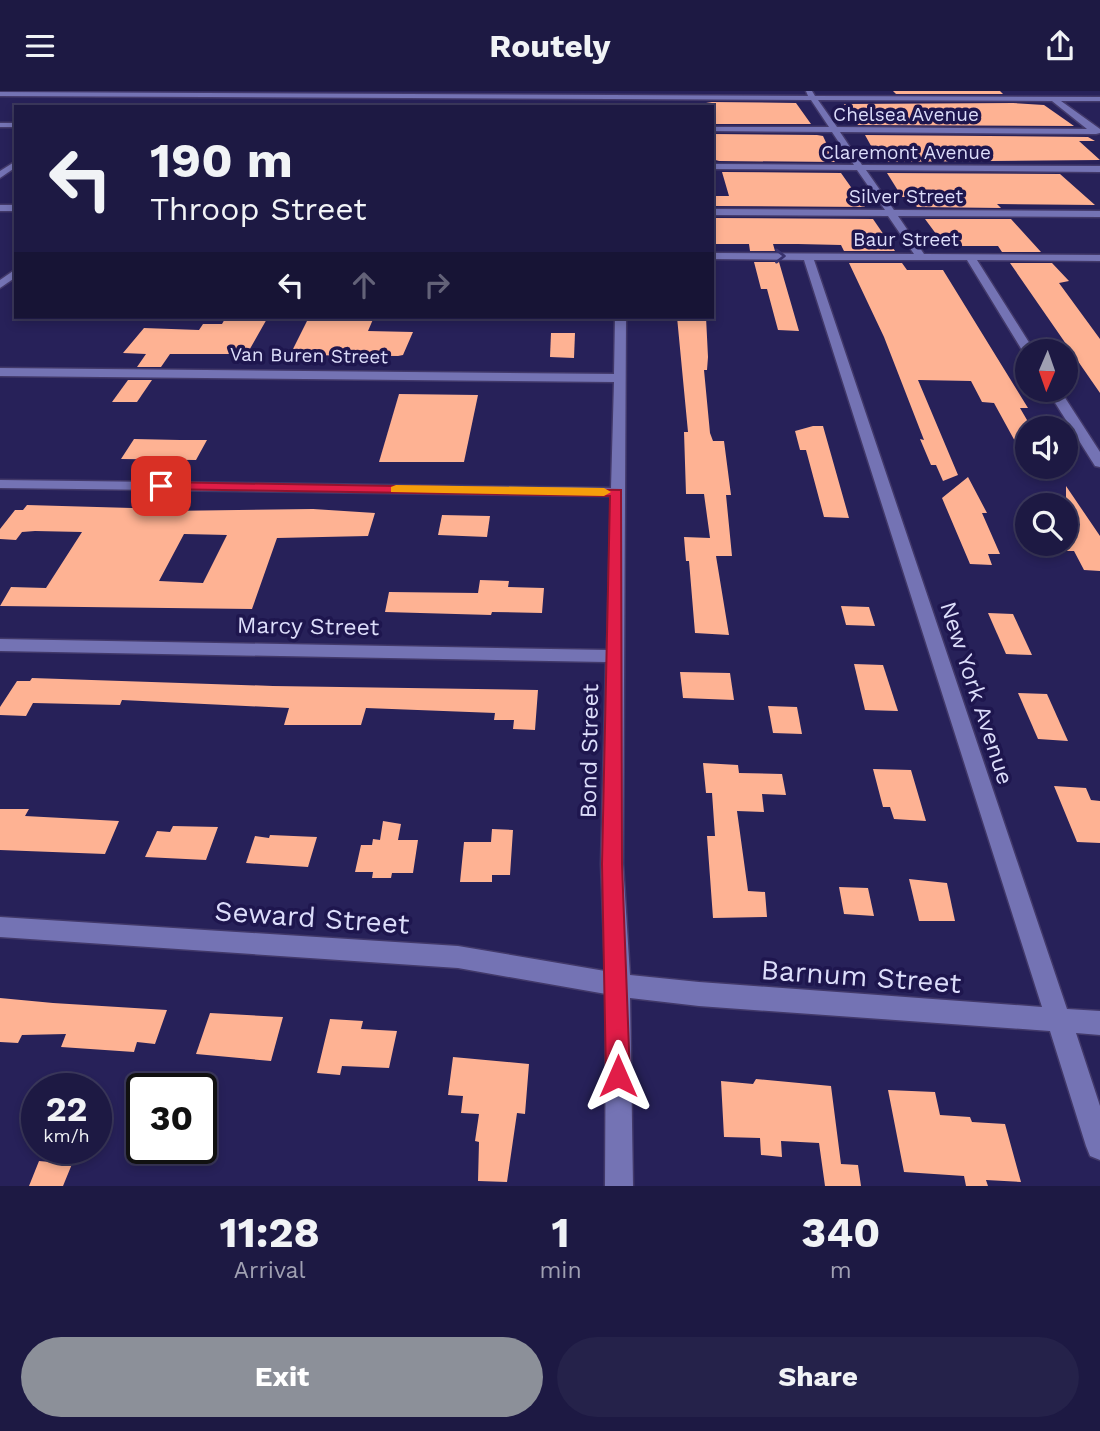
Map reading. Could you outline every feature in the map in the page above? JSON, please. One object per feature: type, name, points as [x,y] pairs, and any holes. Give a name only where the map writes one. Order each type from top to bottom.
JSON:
[{"type":"street","points":[[1043,91],[1098,132]]},
{"type":"street","points":[[94,105],[109,93]]},
{"type":"street","points":[[0,94],[811,94],[1100,99]]},
{"type":"street","points":[[811,94],[921,257]]},
{"type":"street","name":"Chelsea Avenue","points":[[714,129],[1098,132]]},
{"type":"street","name":"Claremont Avenue","points":[[714,166],[1100,169]]},
{"type":"street","name":"Silver Street","points":[[714,212],[1100,214]]},
{"type":"street","name":"Baur Street","points":[[714,256],[1100,258]]},
{"type":"street","name":"New York Avenue","points":[[808,256],[1100,1146]]},
{"type":"street","points":[[970,257],[1021,339]]},
{"type":"street","points":[[0,287],[14,274]]},
{"type":"street","name":"Bond Street","points":[[619,1186],[618,985],[612,864],[617,378],[621,319]]},
{"type":"street","name":"Van Buren Street","points":[[0,372],[617,378]]},
{"type":"street","points":[[1062,403],[1100,463]]},
{"type":"street","points":[[0,484],[617,492]]},
{"type":"street","name":"Marcy Street","points":[[0,646],[615,656]]},
{"type":"street","name":"Seward Street","points":[[0,927],[458,957],[618,985]]},
{"type":"street","name":"Barnum Street","points":[[618,985],[699,995],[1100,1023]]},
{"type":"building","points":[[893,91],[1000,91],[1003,94],[896,94]]},
{"type":"building","points":[[706,103],[796,103],[811,124],[714,124],[714,105]]},
{"type":"building","points":[[844,104],[1044,105],[1074,126],[858,125]]},
{"type":"building","points":[[714,134],[823,136],[835,162],[714,160]]},
{"type":"building","points":[[865,135],[1088,137],[1095,141],[1079,141],[1100,160],[880,162]]},
{"type":"building","points":[[722,172],[841,173],[865,207],[714,206],[714,196],[729,196]]},
{"type":"building","points":[[887,173],[1060,174],[1095,205],[997,204],[1001,208],[917,207],[909,197],[902,197]]},
{"type":"building","points":[[714,218],[873,219],[895,251],[844,251],[841,245],[773,244],[775,251],[750,251],[749,244],[714,244]]},
{"type":"building","points":[[925,219],[1011,219],[1041,252],[1002,252],[998,246],[945,246]]},
{"type":"building","points":[[754,262],[779,262],[799,331],[778,330],[767,289],[761,289]]},
{"type":"building","points":[[849,263],[902,263],[907,270],[943,270],[1015,387],[1015,403],[1025,403],[1028,408],[1020,408],[1025,416],[1015,416],[1015,441],[994,403],[982,402],[971,381],[918,380],[958,475],[943,481],[936,465],[931,465],[920,439],[924,440],[884,337]]},
{"type":"building","points":[[1010,263],[1052,263],[1069,281],[1059,283],[1100,339],[1100,393],[1078,361],[1078,339],[1063,339]]},
{"type":"building","points":[[225,319],[267,319],[247,354],[170,354],[161,367],[137,367],[146,354],[123,353],[144,328],[199,330],[203,324],[222,324]]},
{"type":"building","points":[[308,319],[373,319],[368,331],[413,332],[403,355],[398,356],[290,355]]},
{"type":"building","points":[[677,319],[706,319],[708,357],[707,370],[704,370],[710,433],[713,441],[724,441],[731,495],[726,495],[732,556],[716,556],[729,635],[695,633],[689,561],[686,561],[684,537],[710,538],[704,494],[686,494],[684,432],[688,432]]},
{"type":"building","points":[[551,333],[575,333],[574,358],[550,357]]},
{"type":"building","points":[[128,380],[152,380],[137,402],[112,402]]},
{"type":"building","points":[[399,394],[478,395],[464,462],[379,462]]},
{"type":"building","points":[[823,426],[849,518],[824,517],[806,450],[800,450],[795,431]]},
{"type":"building","points":[[134,439],[207,440],[196,460],[121,459]]},
{"type":"building","points":[[968,477],[987,513],[982,513],[1000,554],[988,554],[992,565],[970,564],[942,498]]},
{"type":"building","points":[[1078,504],[1100,536],[1100,571],[1084,570],[1077,556]]},
{"type":"building","points":[[27,505],[167,509],[166,511],[313,509],[375,513],[368,536],[277,538],[252,609],[0,606],[11,587],[46,588],[82,532],[22,532],[16,540],[0,539],[0,529],[15,510],[23,510]],"holes":[[[184,534],[227,535],[203,583],[159,581]]]},
{"type":"building","points":[[442,515],[490,516],[487,537],[438,535]]},
{"type":"building","points":[[480,580],[509,581],[508,587],[544,588],[542,613],[492,612],[491,615],[385,612],[389,592],[478,593]]},
{"type":"building","points":[[841,606],[869,607],[875,626],[846,625]]},
{"type":"building","points":[[988,613],[1013,614],[1032,655],[1006,654]]},
{"type":"building","points":[[854,664],[883,665],[898,711],[865,710]]},
{"type":"building","points":[[680,672],[730,673],[734,700],[683,698]]},
{"type":"building","points":[[32,678],[273,686],[538,690],[535,730],[513,729],[514,720],[494,720],[495,713],[366,708],[361,725],[284,725],[289,708],[122,700],[120,705],[33,703],[26,716],[0,715],[0,707],[17,681],[30,681]]},
{"type":"building","points":[[1018,693],[1047,694],[1068,741],[1038,739]]},
{"type":"building","points":[[768,706],[797,707],[802,734],[773,733]]},
{"type":"building","points":[[703,763],[738,765],[739,773],[782,774],[786,795],[762,794],[764,812],[737,811],[748,891],[765,892],[767,917],[713,918],[707,836],[715,836],[712,793],[706,793]]},
{"type":"building","points":[[873,769],[911,770],[926,821],[894,819],[890,807],[883,807]]},
{"type":"building","points":[[1054,786],[1086,788],[1091,800],[1100,801],[1100,843],[1077,842]]},
{"type":"building","points":[[0,809],[29,809],[25,816],[119,821],[105,854],[0,850]]},
{"type":"building","points":[[383,821],[401,824],[398,840],[418,840],[413,873],[392,873],[391,878],[372,878],[373,872],[355,872],[361,845],[372,845],[373,839],[380,840]]},
{"type":"building","points":[[173,826],[218,827],[206,860],[145,857],[157,831],[170,832]]},
{"type":"building","points":[[492,829],[513,830],[510,875],[492,875],[492,882],[460,882],[464,842],[491,842]]},
{"type":"building","points":[[270,835],[317,837],[308,867],[246,863],[255,836],[269,838]]},
{"type":"building","points":[[909,879],[947,883],[955,921],[919,921]]},
{"type":"building","points":[[839,887],[868,888],[874,916],[844,914]]},
{"type":"building","points":[[0,998],[167,1010],[155,1044],[137,1042],[134,1052],[61,1047],[66,1034],[22,1035],[18,1043],[0,1042]]},
{"type":"building","points":[[210,1013],[283,1017],[271,1061],[196,1054]]},
{"type":"building","points":[[330,1019],[363,1021],[361,1029],[397,1031],[389,1068],[342,1066],[340,1075],[317,1073]]},
{"type":"building","points":[[453,1057],[529,1064],[525,1114],[517,1113],[507,1182],[478,1181],[479,1142],[475,1141],[479,1114],[461,1113],[463,1096],[448,1095]]},
{"type":"building","points":[[756,1079],[831,1086],[841,1164],[858,1165],[861,1186],[825,1186],[819,1143],[781,1141],[782,1157],[761,1155],[760,1138],[724,1137],[721,1081],[753,1084]]},
{"type":"building","points":[[888,1090],[935,1092],[940,1115],[970,1117],[972,1122],[1005,1124],[1021,1182],[986,1180],[988,1186],[966,1186],[964,1176],[904,1172]]},
{"type":"building","points":[[38,1164],[72,1164],[63,1186],[29,1186]]},
{"type":"slow traffic","points":[[396,489],[604,492]]},
{"type":"route","points":[[161,486],[617,492],[612,864],[618,985],[618,1076]]}]
